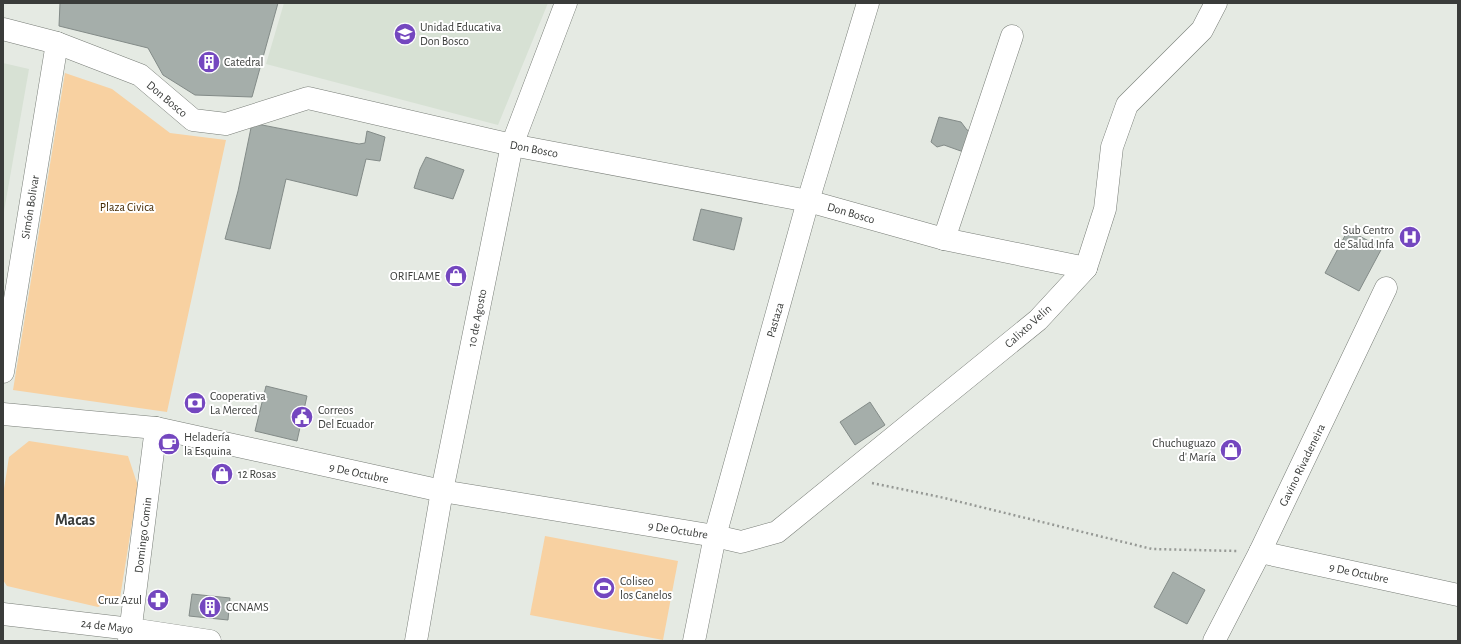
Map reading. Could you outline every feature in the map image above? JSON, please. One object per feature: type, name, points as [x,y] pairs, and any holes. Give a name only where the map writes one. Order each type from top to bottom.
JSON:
[{"type":"street","name":"10 de Agosto","points":[[416,641],[442,491],[512,145],[566,3]]},
{"type":"street","name":"Pastaza","points":[[694,641],[715,536],[808,201],[868,3]]},
{"type":"street","name":"Calixto Velin","points":[[715,536],[741,542],[777,532],[1038,320],[1086,268],[1105,209],[1112,147],[1127,105],[1202,30],[1216,3]]},
{"type":"street","name":"Don Bosco","points":[[3,29],[57,43],[140,76],[193,120],[226,124],[308,98],[512,145],[808,201],[944,239],[1086,268]]},
{"type":"street","points":[[944,239],[1012,36]]},
{"type":"street","name":"Simón Bolivar","points":[[3,372],[57,43]]},
{"type":"street","name":"Gavino Rivadeneira","points":[[1214,641],[1260,552],[1386,288]]},
{"type":"street","name":"9 De Octubre","points":[[3,414],[156,428],[442,491],[715,536]]},
{"type":"street","name":"Domingo Comin","points":[[130,635],[156,428]]},
{"type":"street","name":"9 De Octubre","points":[[1260,552],[1458,595]]},
{"type":"street","name":"24 de Mayo","points":[[3,614],[130,635],[210,641]]},
{"type":"path","points":[[844,477],[940,497],[1152,549],[1260,552]]},
{"type":"shaded area","name":"Unidad Educativa Don Bosco","points":[[284,3],[548,3],[498,125],[266,64]]},
{"type":"shaded area","points":[[3,63],[29,69],[3,217]]},
{"type":"green space","name":"Plaza Civica","points":[[65,73],[112,89],[170,133],[226,140],[167,412],[13,390]]},
{"type":"green space","points":[[29,441],[128,456],[138,486],[120,598],[98,607],[7,586],[3,580],[3,495],[9,457]]},
{"type":"green space","name":"Coliseo los Canelos","points":[[545,536],[678,561],[663,640],[530,615]]},
{"type":"building","name":"Catedral","points":[[60,3],[278,3],[252,97],[195,95],[163,75],[148,48],[59,26]]},
{"type":"building","points":[[939,117],[961,122],[967,130],[975,133],[972,155],[944,145],[937,147],[931,142]]},
{"type":"building","points":[[252,123],[359,144],[365,143],[367,131],[385,137],[380,161],[366,159],[357,196],[286,179],[270,249],[225,239],[238,191]]},
{"type":"building","points":[[426,157],[464,170],[453,199],[414,188],[420,169]]},
{"type":"building","points":[[701,209],[742,218],[734,250],[693,240]]},
{"type":"building","points":[[1348,230],[1382,248],[1359,291],[1325,273]]},
{"type":"building","points":[[266,386],[307,396],[297,441],[255,431]]},
{"type":"building","points":[[870,402],[885,425],[855,445],[840,422]]},
{"type":"building","points":[[1173,572],[1205,590],[1187,624],[1154,607]]},
{"type":"building","name":"CCNAMS","points":[[192,594],[230,598],[228,620],[189,616]]},
{"type":"place","name":"Unidad Educativa Don Bosco","points":[[405,34]]},
{"type":"place","name":"Catedral","points":[[209,62]]},
{"type":"place","name":"Sub Centro de Salud Infa","points":[[1410,237]]},
{"type":"place","name":"ORIFLAME","points":[[456,276]]},
{"type":"place","name":"Cooperativa La Merced","points":[[195,403]]},
{"type":"place","name":"Correos Del Ecuador","points":[[302,417]]},
{"type":"place","name":"Heladería la Esquina","points":[[169,444]]},
{"type":"place","name":"Chuchuguazo d' María","points":[[1231,450]]},
{"type":"place","name":"12 Rosas","points":[[222,474]]},
{"type":"place","name":"Coliseo los Canelos","points":[[604,588]]},
{"type":"place","name":"Cruz Azul","points":[[158,600]]},
{"type":"place","name":"CCNAMS","points":[[210,607]]},
{"type":"district","name":"Macas","points":[[75,520]]}]
